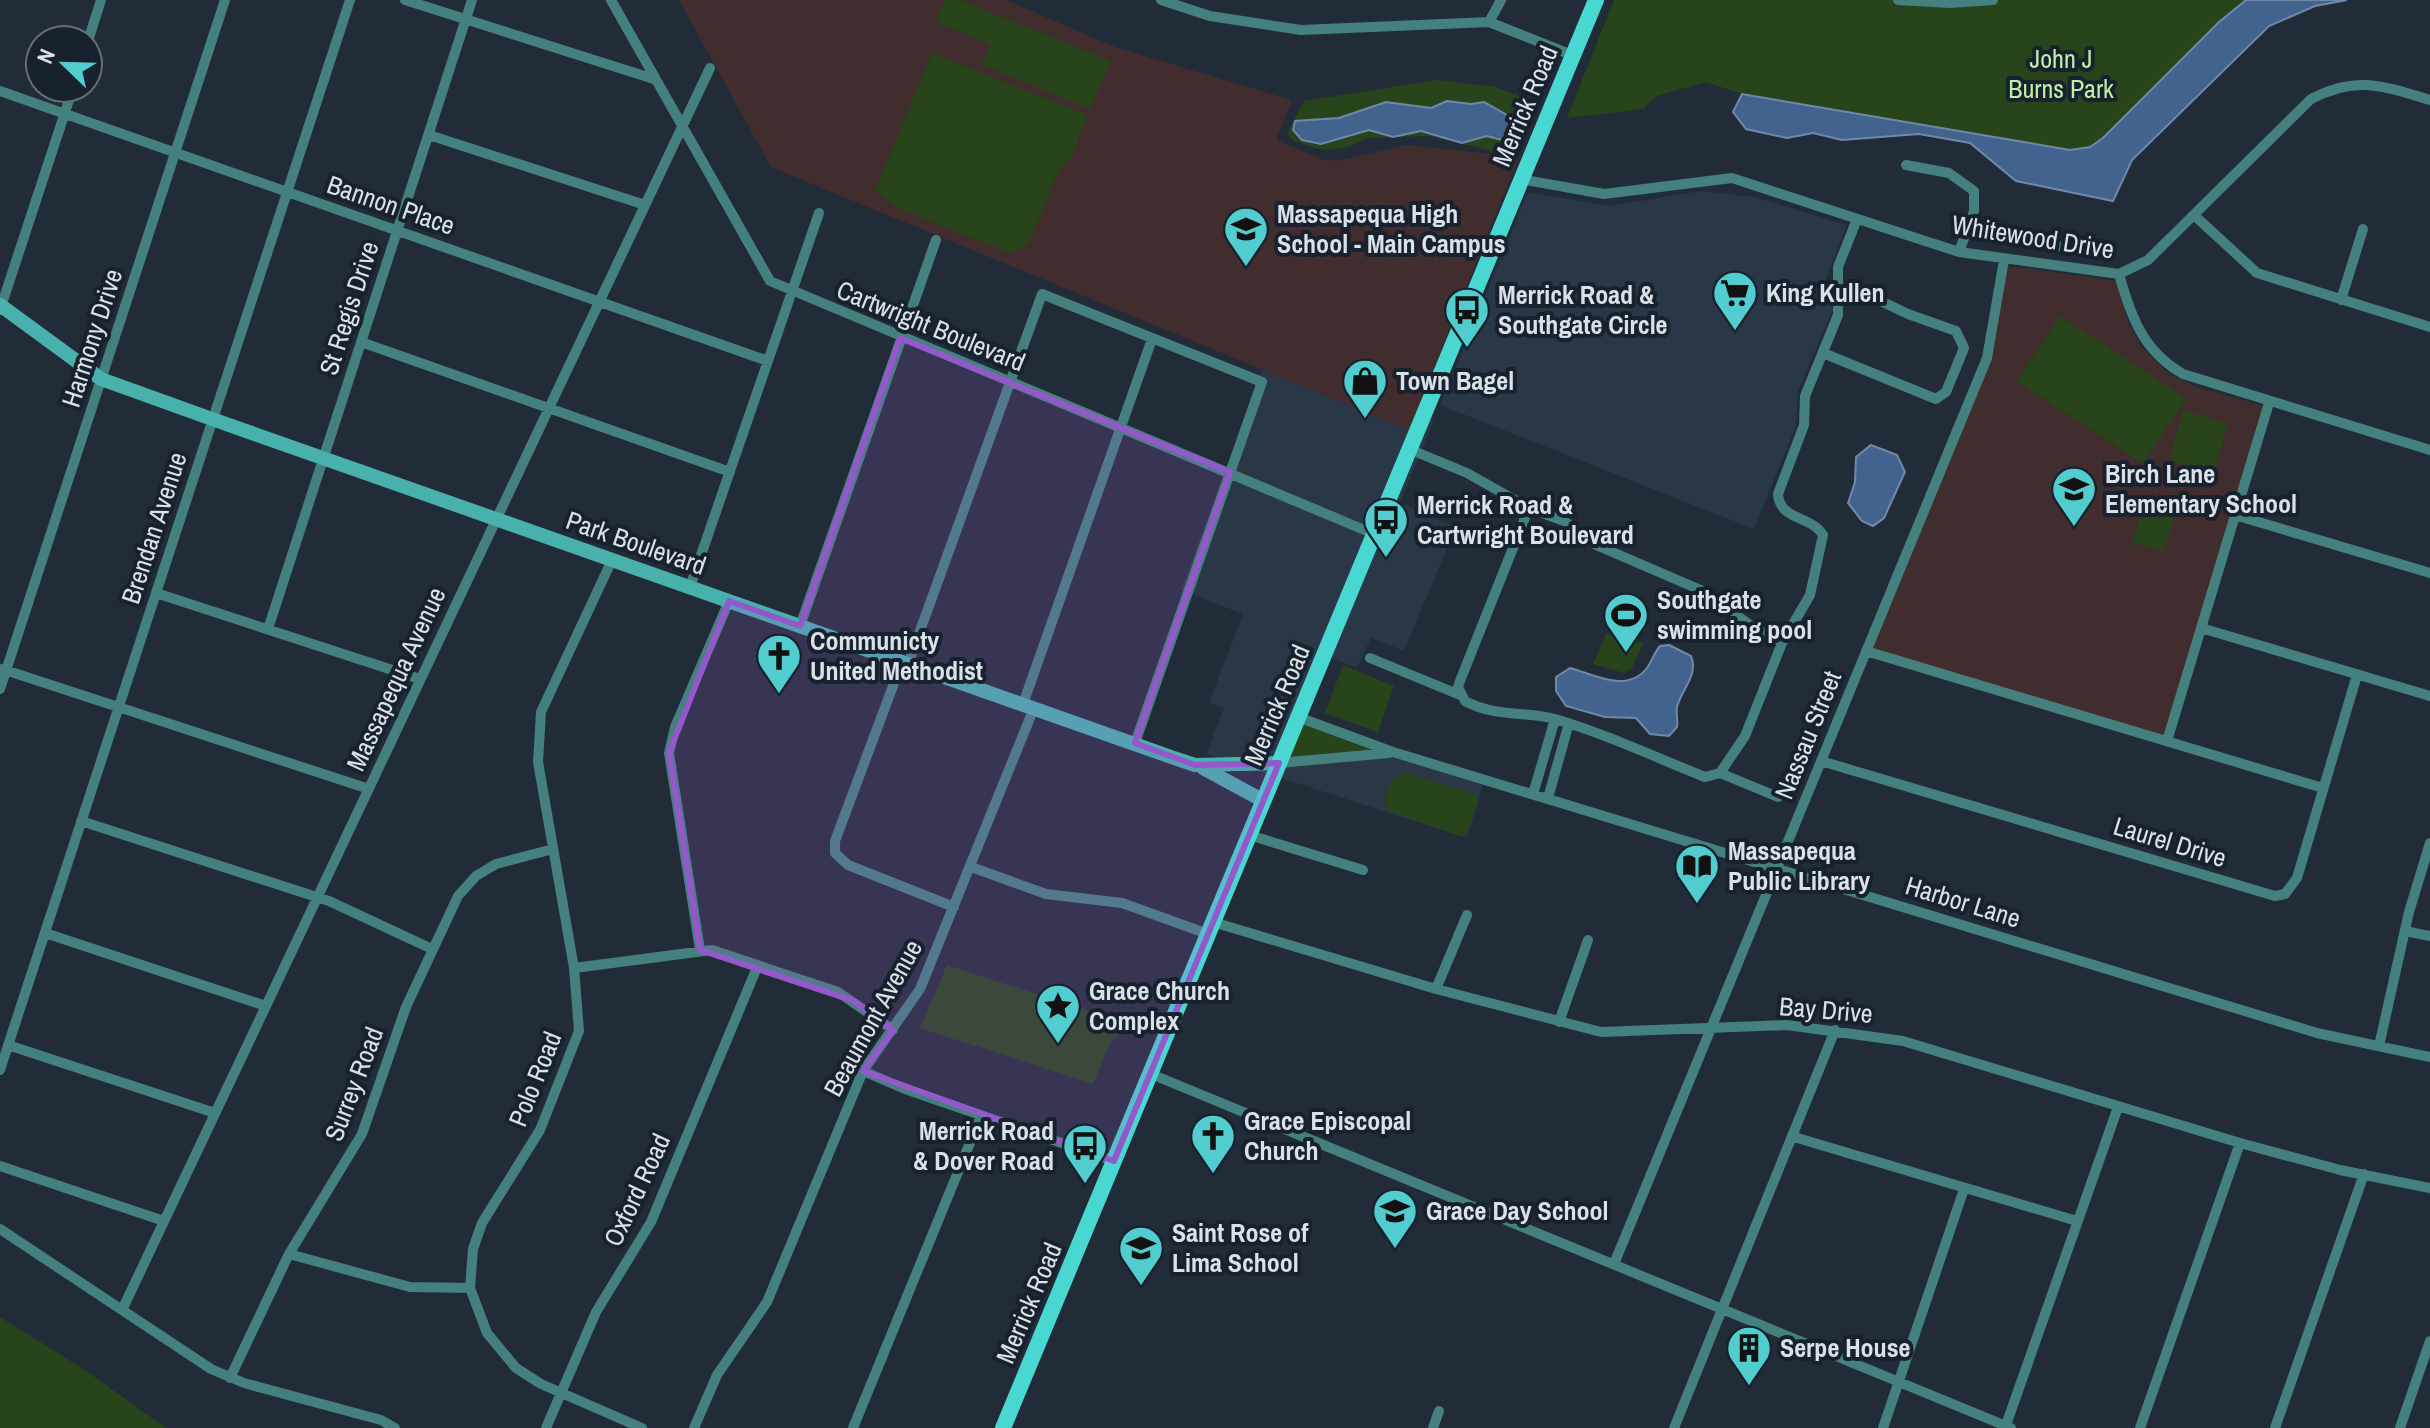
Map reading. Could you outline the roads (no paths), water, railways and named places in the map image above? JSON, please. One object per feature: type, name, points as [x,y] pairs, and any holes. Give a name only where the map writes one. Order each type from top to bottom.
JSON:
[{"type":"main road","name":"Merrick Road","points":[[1003,1428],[1596,0]]},
{"type":"main road","name":"Park Boulevard","points":[[0,307],[101,379],[212,419],[1195,765],[1279,763]]},
{"type":"main road","points":[[1195,765],[1264,801]]},
{"type":"street","points":[[93,24],[101,0]]},
{"type":"street","name":"Harmony Drive","points":[[0,689],[3,670],[225,0]]},
{"type":"street","name":"Brendan Avenue","points":[[0,1070],[350,0]]},
{"type":"street","points":[[405,0],[654,79]]},
{"type":"street","name":"St Regis Drive","points":[[268,629],[472,0]]},
{"type":"street","name":"Cartwright Boulevard","points":[[611,0],[681,129],[770,281],[792,293],[1374,534]]},
{"type":"street","points":[[1161,0],[1210,16],[1301,30],[1489,22],[1572,55]]},
{"type":"street","points":[[1489,22],[1501,0]]},
{"type":"street","points":[[1898,0],[1950,3],[1993,0]]},
{"type":"street","name":"Massapequa Avenue","points":[[123,1308],[710,68]]},
{"type":"street","name":"Whitewood Drive","points":[[1520,179],[1604,194],[1732,178],[1959,252],[2119,274],[2148,260],[2298,111],[2334,87],[2356,83],[2380,85],[2430,100]]},
{"type":"street","name":"Bannon Place","points":[[0,91],[768,361]]},
{"type":"street","points":[[0,307],[67,104]]},
{"type":"street","points":[[429,135],[645,205]]},
{"type":"street","points":[[1906,165],[1949,173],[1966,182],[1977,199],[1959,252]]},
{"type":"street","points":[[690,587],[819,213]]},
{"type":"street","points":[[2195,216],[2257,273],[2430,327]]},
{"type":"street","points":[[1720,773],[1750,727],[1782,643],[1810,595],[1823,542],[1815,526],[1781,508],[1778,494],[1801,435],[1805,396],[1838,315],[1841,292],[1838,267],[1857,219]]},
{"type":"street","points":[[2341,300],[2363,229]]},
{"type":"street","points":[[1968,230],[2090,252]]},
{"type":"street","points":[[800,626],[936,240]]},
{"type":"street","name":"Nassau Street","points":[[1614,1264],[1987,358],[2004,260]]},
{"type":"street","points":[[2119,274],[2140,335],[2167,365],[2202,383],[2430,450]]},
{"type":"street","points":[[1823,353],[1936,399],[1946,392],[1964,348],[1956,331],[1864,293],[1841,292]]},
{"type":"street","points":[[954,907],[848,865],[835,853],[835,841],[905,663],[1042,294],[1262,382],[1135,743]]},
{"type":"street","name":"Beaumont Avenue","points":[[694,1428],[717,1375],[767,1302],[863,1071],[920,989],[971,867],[1152,339]]},
{"type":"street","points":[[361,342],[730,472]]},
{"type":"street","points":[[2167,741],[2269,403]]},
{"type":"street","points":[[1409,449],[1467,473],[1529,508],[1564,521],[1596,545],[1703,591],[1750,625],[1782,643]]},
{"type":"street","points":[[1460,695],[1460,681],[1529,508]]},
{"type":"street","points":[[2235,515],[2430,573]]},
{"type":"street","name":"Polo Road","points":[[612,560],[539,720],[538,762],[580,1016],[576,1043],[540,1130],[482,1223],[473,1249],[470,1288],[481,1323],[504,1357],[530,1377],[642,1428]]},
{"type":"street","points":[[156,593],[420,679]]},
{"type":"street","points":[[700,950],[669,753],[675,727],[729,601]]},
{"type":"street","points":[[2201,628],[2430,696]]},
{"type":"street","points":[[1866,651],[2323,788]]},
{"type":"street","points":[[1370,658],[1460,695],[1465,701],[1489,711],[1534,714],[1569,723],[1705,777],[1720,773],[1778,797]]},
{"type":"street","points":[[3,670],[369,789]]},
{"type":"street","name":"Laurel Drive","points":[[1821,761],[2275,896],[2285,894],[2293,886],[2357,675]]},
{"type":"street","name":"Harbor Lane","points":[[1298,717],[1393,752],[2317,1033],[2430,1057]]},
{"type":"street","points":[[1533,794],[1555,719]]},
{"type":"street","points":[[1548,798],[1569,723]]},
{"type":"street","name":"Harbor Lane","points":[[1279,763],[1393,752]]},
{"type":"street","points":[[81,821],[317,898],[432,949]]},
{"type":"street","points":[[1249,835],[1363,870]]},
{"type":"street","points":[[2379,1046],[2405,931],[2430,843]]},
{"type":"street","name":"Surrey Road","points":[[230,1378],[289,1254],[362,1134],[406,1007],[458,896],[476,876],[507,859],[553,849]]},
{"type":"street","name":"Bay Drive","points":[[971,867],[1046,894],[1122,903],[1601,1032],[1787,1025],[1903,1041],[2240,1143],[2430,1188]]},
{"type":"street","points":[[1436,989],[1467,915]]},
{"type":"street","points":[[2405,931],[2430,936]]},
{"type":"street","points":[[45,933],[266,1006]]},
{"type":"street","points":[[1559,1022],[1588,940]]},
{"type":"street","points":[[574,968],[700,950],[723,953],[838,992],[893,1030]]},
{"type":"street","name":"Oxford Road","points":[[546,1428],[596,1312],[651,1222],[758,965]]},
{"type":"street","points":[[1674,1428],[1835,1030]]},
{"type":"street","points":[[8,1045],[215,1113]]},
{"type":"street","points":[[863,1071],[981,1116],[1114,1161]]},
{"type":"street","points":[[1151,1074],[2007,1427],[2118,1107]]},
{"type":"street","points":[[853,1428],[981,1116]]},
{"type":"street","points":[[1794,1137],[2077,1221]]},
{"type":"street","points":[[2140,1428],[2240,1143]]},
{"type":"street","points":[[0,1166],[164,1221]]},
{"type":"street","points":[[2275,1428],[2364,1174]]},
{"type":"street","points":[[1883,1428],[1964,1189]]},
{"type":"street","points":[[0,1229],[123,1308],[193,1359],[230,1378],[381,1420],[395,1428]]},
{"type":"street","points":[[289,1254],[410,1287],[470,1288]]},
{"type":"street","points":[[2400,1428],[2430,1341]]},
{"type":"street","points":[[1433,1428],[1439,1411]]},
{"type":"water","points":[[2246,0],[2347,0],[2315,6],[2269,26],[2132,160],[2113,201],[2016,181],[1970,143],[1919,134],[1842,140],[1813,133],[1787,138],[1746,129],[1733,112],[1742,94],[2070,150],[2090,147],[2103,138],[2218,23]]},
{"type":"water","points":[[1447,101],[1484,102],[1514,119],[1506,141],[1487,136],[1462,143],[1421,131],[1393,137],[1369,130],[1321,144],[1302,140],[1293,130],[1295,121],[1339,118],[1386,102],[1431,108]]},
{"type":"water","points":[[1871,445],[1897,455],[1905,472],[1884,518],[1873,526],[1862,521],[1848,503],[1855,482],[1856,457]]},
{"type":"water","points":[[1669,645],[1691,656],[1693,670],[1677,707],[1677,727],[1669,736],[1650,734],[1636,718],[1605,717],[1566,706],[1556,691],[1556,677],[1570,668],[1610,680],[1630,680],[1647,668],[1660,646]]},
{"type":"waterway","points":[[1508,129],[1516,131]]},
{"type":"place","name":"Massapequa High School - Main Campus","points":[[1246,268]]},
{"type":"place","name":"King Kullen","points":[[1735,332]]},
{"type":"place","name":"Merrick Road & Southgate Circle","points":[[1467,349]]},
{"type":"place","name":"Town Bagel","points":[[1365,420]]},
{"type":"place","name":"Birch Lane Elementary School","points":[[2074,528]]},
{"type":"place","name":"Merrick Road & Cartwright Boulevard","points":[[1386,559]]},
{"type":"place","name":"Southgate swimming pool","points":[[1626,654]]},
{"type":"place","name":"Communicty United Methodist","points":[[779,695]]},
{"type":"place","name":"Massapequa Public Library","points":[[1697,905]]},
{"type":"place","name":"Grace Church Complex","points":[[1058,1045]]},
{"type":"place","name":"Grace Episcopal Church","points":[[1213,1175]]},
{"type":"place","name":"Merrick Road & Dover Road","points":[[1085,1185]]},
{"type":"place","name":"Grace Day School","points":[[1395,1250]]},
{"type":"place","name":"Saint Rose of Lima School","points":[[1141,1287]]},
{"type":"place","name":"Serpe House","points":[[1749,1387]]},
{"type":"park label","name":"John J Burns Park","points":[[2061,74]]}]
